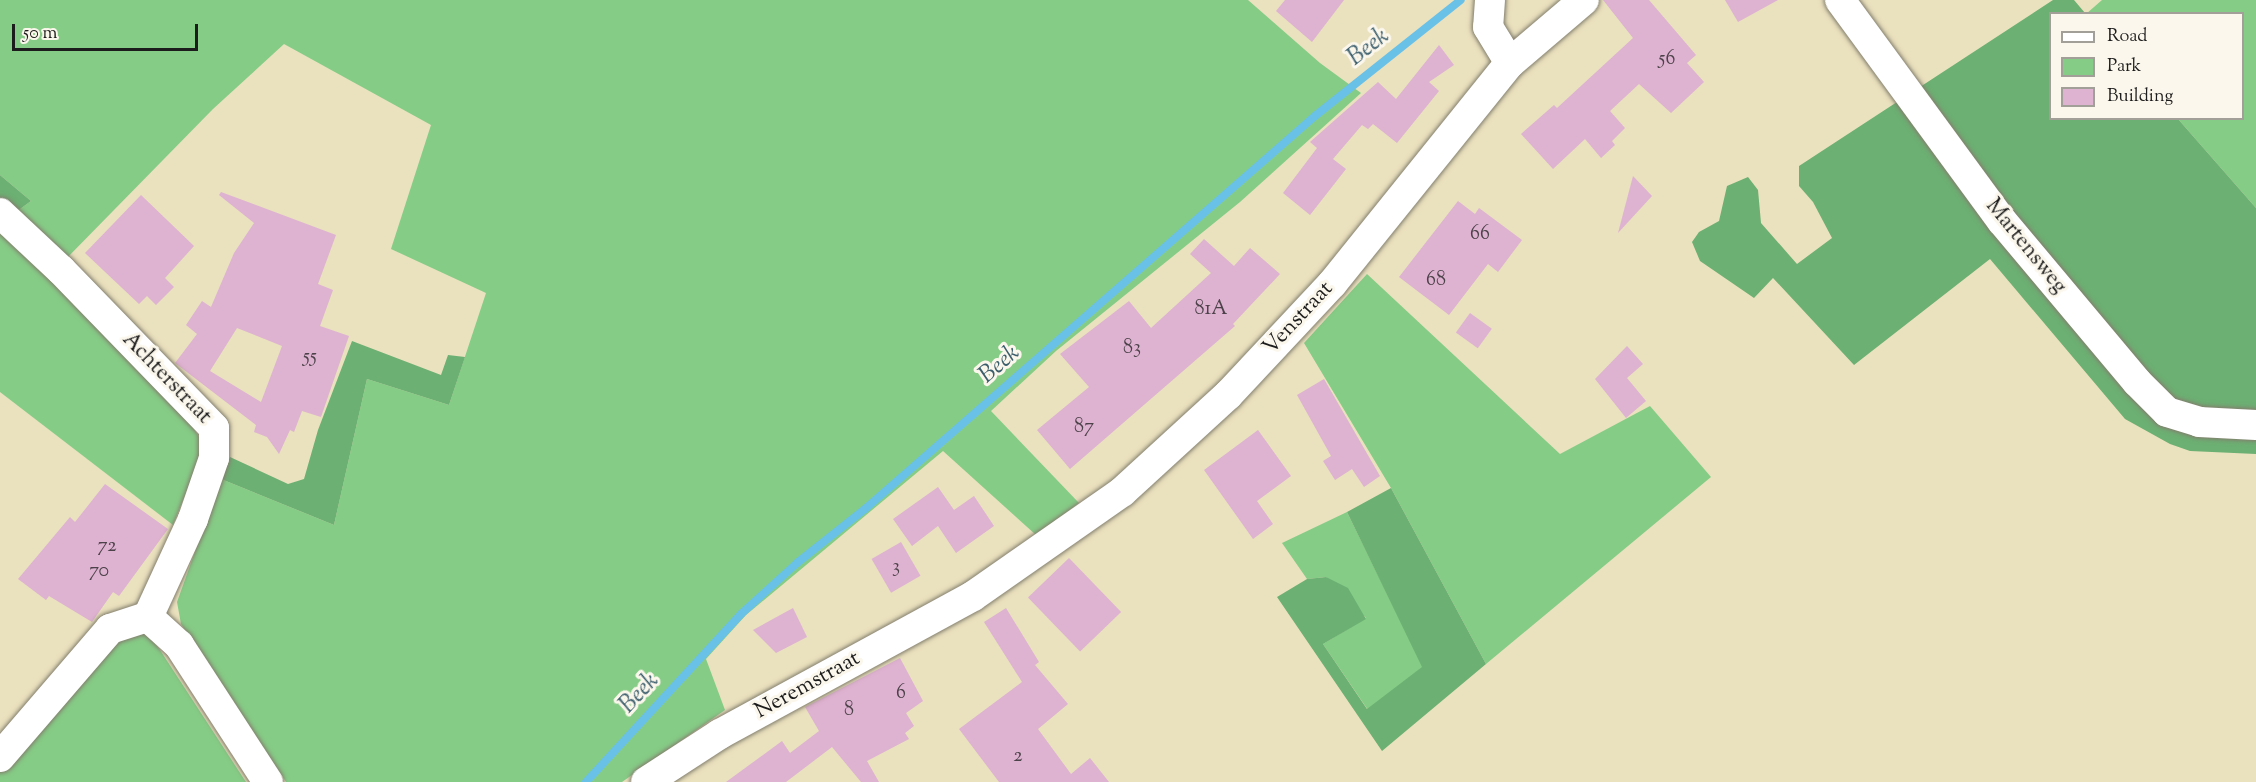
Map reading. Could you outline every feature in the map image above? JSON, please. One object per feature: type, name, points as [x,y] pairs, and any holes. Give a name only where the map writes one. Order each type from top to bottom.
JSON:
[{"type":"street","points":[[1490,0],[1488,27],[1510,63]]},
{"type":"street","name":"Venstraat","points":[[973,596],[1122,492],[1228,395],[1332,284],[1510,63],[1584,0]]},
{"type":"street","name":"Martensweg","points":[[1840,0],[2002,221],[2138,382],[2167,412],[2199,422],[2256,425]]},
{"type":"street","name":"Achterstraat","points":[[0,213],[61,270],[214,428],[214,458],[193,519],[148,617]]},
{"type":"street","name":"Neremstraat","points":[[646,782],[720,734],[973,596]]},
{"type":"street","points":[[0,757],[110,629],[148,617],[179,645],[268,782]]},
{"type":"green space","points":[[0,0],[1248,0],[1320,63],[1361,93],[1240,202],[1056,351],[991,411],[1079,503],[1036,535],[943,451],[746,615],[706,659],[725,710],[622,782],[286,782],[181,624],[177,602],[221,479],[334,525],[367,379],[449,405],[486,293],[391,249],[431,125],[284,44],[213,109],[63,262],[12,215],[31,201],[0,175]]},
{"type":"green space","points":[[2053,0],[2074,0],[2084,12],[2049,12],[2049,120],[2179,120],[2256,208],[2256,454],[2190,451],[2170,444],[2125,419],[1990,259],[1854,365],[1773,278],[1754,298],[1700,261],[1692,242],[1699,232],[1719,221],[1727,186],[1748,177],[1758,190],[1761,223],[1797,264],[1832,238],[1813,202],[1799,186],[1799,166]]},
{"type":"green space","points":[[2102,0],[2256,0],[2256,208],[2179,120],[2244,120],[2244,12],[2088,12]]},
{"type":"green space","points":[[0,175],[31,201],[12,215],[0,204]]},
{"type":"green space","points":[[0,228],[186,415],[200,439],[201,456],[173,525],[0,392]]},
{"type":"green space","points":[[1367,274],[1560,454],[1650,406],[1711,477],[1486,664],[1391,488],[1304,343]]},
{"type":"green space","points":[[352,341],[441,375],[448,355],[465,357],[449,405],[367,379],[334,525],[221,479],[230,457],[288,484],[304,479],[318,430]]},
{"type":"green space","points":[[1391,488],[1486,664],[1382,751],[1277,597],[1307,579],[1326,577],[1348,588],[1366,619],[1323,644],[1367,709],[1422,667],[1347,512]]},
{"type":"green space","points":[[1347,512],[1423,667],[1368,710],[1323,644],[1366,618],[1326,577],[1307,579],[1282,543]]},
{"type":"green space","points":[[140,633],[148,635],[160,650],[246,782],[0,782],[0,771],[118,640]]},
{"type":"building","points":[[1285,0],[1344,0],[1312,42],[1276,11]]},
{"type":"building","points":[[1603,0],[1649,0],[1696,55],[1687,63],[1704,82],[1671,113],[1639,84],[1610,111],[1625,128],[1612,141],[1615,145],[1601,158],[1585,139],[1553,169],[1521,134],[1554,105],[1557,108],[1633,38]]},
{"type":"building","points":[[1725,0],[1778,0],[1738,22]]},
{"type":"building","points":[[1439,45],[1454,65],[1429,82],[1439,91],[1397,143],[1373,124],[1368,129],[1362,125],[1333,159],[1346,169],[1310,215],[1283,193],[1317,148],[1310,142],[1378,82],[1396,99]]},
{"type":"building","points":[[1633,176],[1652,196],[1618,233]]},
{"type":"building","points":[[221,192],[336,235],[318,284],[333,290],[320,326],[349,336],[321,417],[302,411],[294,432],[290,430],[279,454],[267,437],[254,432],[256,425],[175,363],[197,334],[186,325],[202,301],[211,307],[234,253],[254,223],[219,195]],"holes":[[[237,328],[282,346],[261,402],[210,371]]]},
{"type":"building","points":[[141,195],[194,246],[165,278],[174,287],[156,305],[147,296],[139,304],[85,253]]},
{"type":"building","points":[[1458,201],[1475,214],[1479,208],[1522,240],[1498,272],[1488,264],[1449,315],[1399,277]]},
{"type":"building","points":[[1204,239],[1234,266],[1250,248],[1280,274],[1233,324],[1235,326],[1070,469],[1037,430],[1089,387],[1060,354],[1129,301],[1151,328],[1211,273],[1190,254]]},
{"type":"building","points":[[1470,313],[1492,329],[1478,348],[1456,332]]},
{"type":"building","points":[[1627,346],[1643,364],[1627,378],[1646,401],[1626,418],[1595,379]]},
{"type":"building","points":[[1324,379],[1380,476],[1364,487],[1352,469],[1335,480],[1323,461],[1331,456],[1297,395]]},
{"type":"building","points":[[1258,430],[1291,476],[1257,501],[1273,524],[1253,539],[1204,470]]},
{"type":"building","points":[[105,484],[168,529],[119,596],[113,592],[92,622],[49,596],[46,600],[18,579],[70,517],[75,522]]},
{"type":"building","points":[[938,487],[954,510],[974,496],[994,526],[956,553],[938,526],[912,546],[893,519]]},
{"type":"building","points":[[901,542],[920,576],[891,593],[872,559]]},
{"type":"building","points":[[1069,558],[1121,612],[1080,652],[1028,598]]},
{"type":"building","points":[[793,608],[807,637],[776,653],[753,630]]},
{"type":"building","points":[[1006,608],[1039,662],[1035,665],[1068,704],[1038,729],[1071,774],[1090,758],[1109,782],[999,782],[959,729],[1022,682],[984,622]]},
{"type":"building","points":[[900,658],[923,701],[906,713],[914,726],[905,733],[909,739],[867,761],[879,782],[861,782],[832,747],[786,782],[726,782],[782,741],[790,753],[819,731],[805,707]]},
{"type":"waterway","name":"Beek","points":[[586,782],[741,614],[797,563],[865,509],[1315,116],[1461,0]]}]
